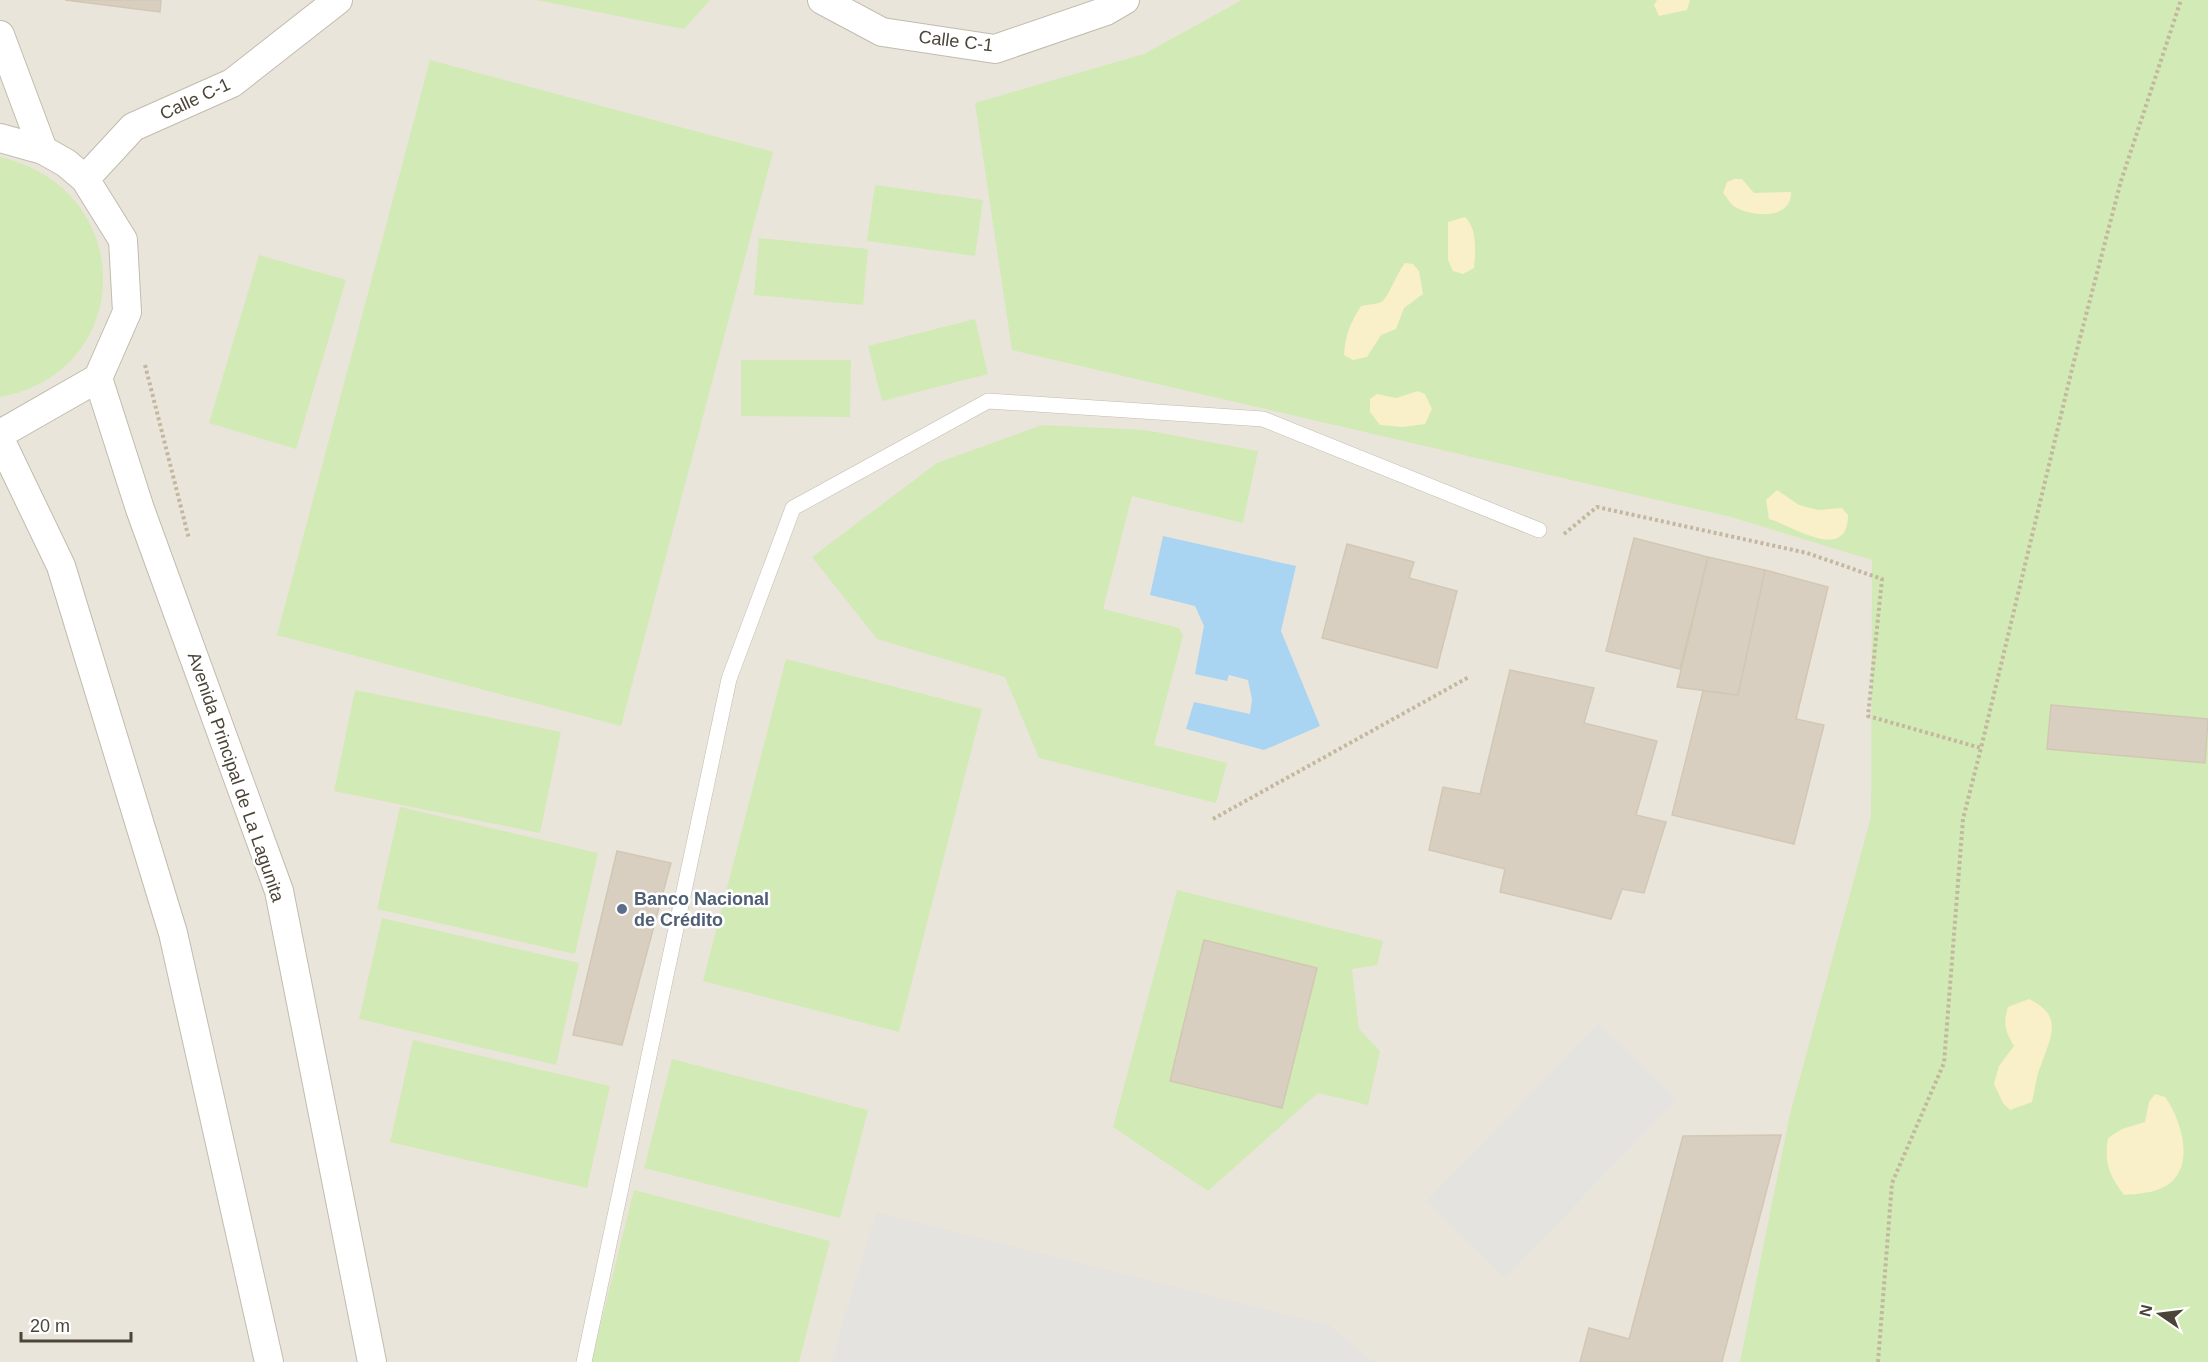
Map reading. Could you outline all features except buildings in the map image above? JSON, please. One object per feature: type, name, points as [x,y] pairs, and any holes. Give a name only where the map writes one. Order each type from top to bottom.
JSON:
[{"type":"street","name":"Calle C-1","points":[[86,179],[133,128],[232,83],[338,0]]},
{"type":"street","name":"Calle C-1","points":[[822,0],[882,32],[995,49],[1106,11],[1125,0]]},
{"type":"street","points":[[0,35],[44,150]]},
{"type":"street","points":[[0,138],[44,150],[66,163],[86,179],[123,240],[127,312],[98,378],[0,434]]},
{"type":"street","name":"Avenida Principal de La Lagunita","points":[[98,378],[140,509],[279,891],[372,1362]]},
{"type":"street","points":[[0,439],[61,566],[173,933],[269,1362]]},
{"type":"lane","points":[[584,1362],[729,679],[793,508],[988,400],[1263,419],[1539,530]]},
{"type":"path","points":[[1878,1362],[1892,1183],[1944,1063],[1963,819],[2073,365],[2121,181],[2181,0]]},
{"type":"path","points":[[1539,530],[1562,537],[1597,507],[1807,554],[1882,579],[1868,716],[1982,748]]},
{"type":"path","points":[[1213,819],[1469,677]]},
{"type":"shaded area","points":[[0,0],[2208,0],[2208,1362],[0,1362]]},
{"type":"shaded area","points":[[1598,1023],[1677,1099],[1505,1278],[1426,1202]]},
{"type":"shaded area","points":[[876,1212],[1329,1325],[1374,1362],[831,1362]]},
{"type":"green space","points":[[536,0],[710,0],[684,29]]},
{"type":"green space","points":[[1242,0],[2208,0],[2208,1362],[1740,1362],[1790,1114],[1871,817],[1872,560],[1731,517],[1012,350],[975,103],[1144,54]]},
{"type":"green space","points":[[430,60],[773,152],[621,726],[277,635]]},
{"type":"green space","points":[[0,157],[45,175],[77,204],[97,240],[103,279],[97,318],[77,353],[45,381],[0,397]]},
{"type":"green space","points":[[875,185],[983,200],[975,256],[867,241]]},
{"type":"green space","points":[[759,238],[868,249],[863,305],[754,295]]},
{"type":"green space","points":[[259,255],[346,280],[296,449],[209,423]]},
{"type":"green space","points":[[975,319],[988,374],[882,401],[868,346]]},
{"type":"green space","points":[[741,360],[851,360],[850,417],[741,416]]},
{"type":"green space","points":[[1042,425],[1145,430],[1258,451],[1243,523],[1132,496],[1103,609],[1179,628],[1183,636],[1154,745],[1227,763],[1216,803],[1039,758],[1005,677],[877,639],[812,557],[937,463]]},
{"type":"green space","points":[[786,659],[982,709],[899,1032],[703,981]]},
{"type":"green space","points":[[355,690],[561,732],[540,833],[334,791]]},
{"type":"green space","points":[[400,807],[598,853],[575,954],[377,909]]},
{"type":"green space","points":[[1177,890],[1383,941],[1377,965],[1352,969],[1359,1029],[1380,1051],[1368,1105],[1318,1093],[1208,1191],[1113,1127]]},
{"type":"green space","points":[[382,918],[579,963],[556,1065],[359,1019]]},
{"type":"green space","points":[[413,1040],[610,1086],[587,1188],[390,1142]]},
{"type":"green space","points":[[672,1059],[868,1110],[840,1218],[644,1168]]},
{"type":"green space","points":[[634,1190],[830,1241],[799,1362],[591,1362]]},
{"type":"sand","points":[[1657,0],[1690,0],[1687,10],[1659,16],[1654,5]]},
{"type":"sand","points":[[1742,179],[1754,193],[1791,192],[1790,201],[1779,212],[1770,214],[1743,211],[1733,206],[1723,193],[1727,182]]},
{"type":"sand","points":[[1465,217],[1474,234],[1475,255],[1474,268],[1463,274],[1453,271],[1448,260],[1448,222]]},
{"type":"sand","points":[[1405,263],[1413,264],[1419,271],[1423,294],[1404,308],[1396,329],[1381,335],[1367,357],[1353,360],[1344,355],[1349,330],[1361,306],[1384,300]]},
{"type":"sand","points":[[1418,391],[1425,394],[1432,409],[1425,424],[1403,427],[1380,425],[1370,412],[1370,399],[1377,394],[1396,398]]},
{"type":"sand","points":[[1777,490],[1799,505],[1818,510],[1842,508],[1848,515],[1845,530],[1839,537],[1829,540],[1816,538],[1769,519],[1766,500]]},
{"type":"sand","points":[[2029,999],[2047,1012],[2051,1020],[2051,1036],[2038,1074],[2032,1102],[2010,1110],[2003,1103],[1994,1084],[1999,1066],[2014,1046],[2006,1027],[2008,1007]]},
{"type":"sand","points":[[2155,1094],[2165,1097],[2177,1118],[2183,1143],[2181,1168],[2166,1186],[2145,1193],[2124,1195],[2107,1162],[2108,1138],[2122,1129],[2145,1122],[2149,1102]]},
{"type":"water","points":[[1163,536],[1296,566],[1281,631],[1320,726],[1264,750],[1186,729],[1194,702],[1250,714],[1252,699],[1248,680],[1229,675],[1227,681],[1195,674],[1204,626],[1195,606],[1150,595]]},
{"type":"place","name":"Banco Nacional de Crédito","points":[[622,909]]}]
